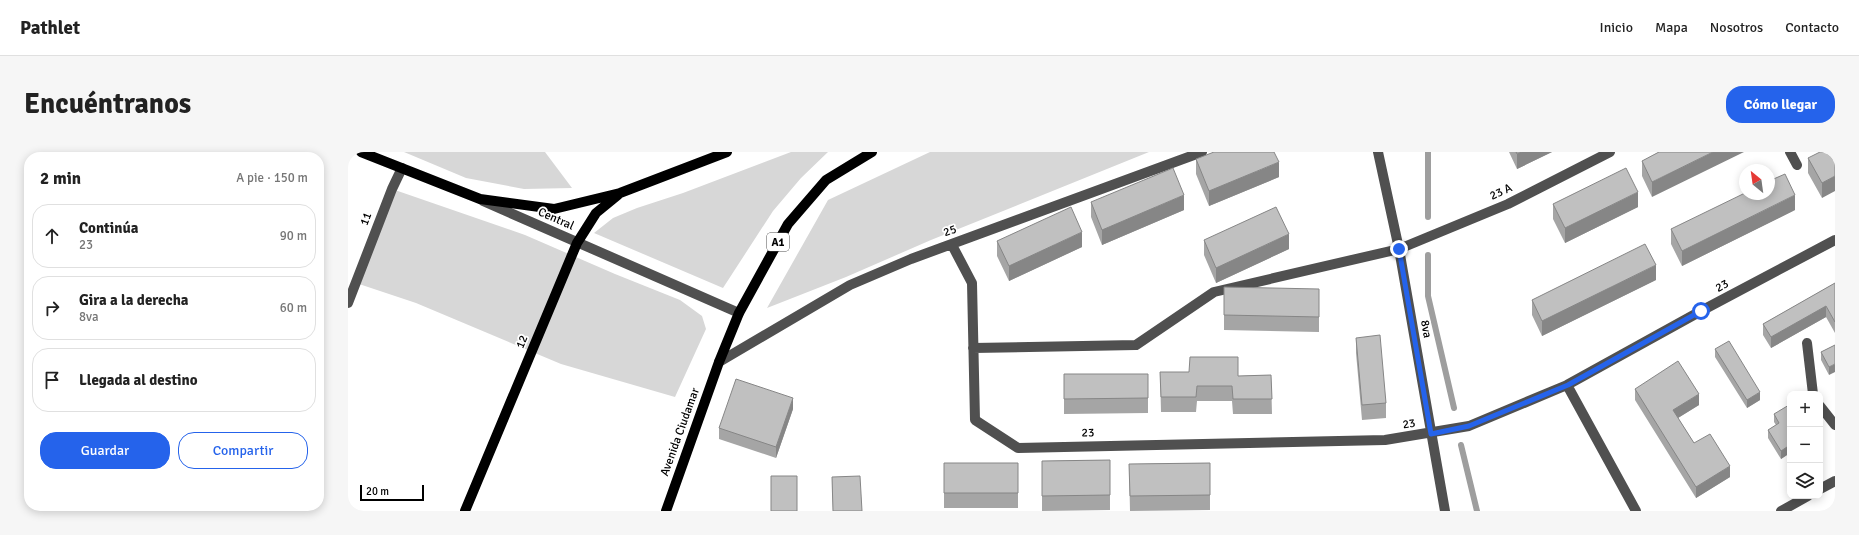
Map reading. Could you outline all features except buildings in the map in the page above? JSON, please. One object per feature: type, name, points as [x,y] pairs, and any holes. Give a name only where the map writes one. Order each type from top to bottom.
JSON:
[{"type":"main road","name":"Central","points":[[361,152],[480,200]]},
{"type":"main road","points":[[480,200],[554,209],[620,193],[727,152]]},
{"type":"main road","name":"A1","points":[[719,362],[739,313],[788,224],[826,180],[872,152]]},
{"type":"main road","name":"12","points":[[465,511],[577,243],[596,213],[620,193]]},
{"type":"main road","name":"Avenida Ciudamar","points":[[666,511],[719,362]]},
{"type":"street","name":"25","points":[[719,362],[850,285],[911,259],[1202,152]]},
{"type":"street","name":"8va","points":[[1378,152],[1399,249],[1445,511]]},
{"type":"street","name":"23 A","points":[[973,348],[1136,345],[1214,292],[1399,249],[1508,204],[1610,152]]},
{"type":"street","points":[[1790,152],[1797,165]]},
{"type":"street","name":"11","points":[[348,303],[392,188],[402,168]]},
{"type":"street","name":"Central","points":[[480,200],[739,313]]},
{"type":"street","name":"23","points":[[973,348],[975,420],[1018,448],[1386,440],[1431,434],[1469,426],[1568,385],[1701,311],[1835,240]]},
{"type":"street","points":[[952,245],[972,283],[973,348]]},
{"type":"street","points":[[1808,343],[1813,391]]},
{"type":"street","points":[[1568,385],[1636,511]]},
{"type":"street","points":[[1823,410],[1835,424]]},
{"type":"street","points":[[1823,487],[1835,481]]},
{"type":"street","points":[[1781,511],[1803,499]]},
{"type":"shaded area","points":[[404,152],[545,152],[572,188],[524,189],[466,178]]},
{"type":"shaded area","points":[[791,152],[828,152],[801,178],[773,211],[723,288],[594,233],[613,218],[637,208],[683,193]]},
{"type":"shaded area","points":[[930,152],[1149,152],[767,308],[828,200]]},
{"type":"shaded area","points":[[392,189],[525,235],[680,300],[702,316],[706,329],[675,397],[561,364],[416,303],[356,283]]},
{"type":"waterway","points":[[1428,152],[1428,217]]},
{"type":"waterway","points":[[1428,255],[1428,296],[1454,408]]},
{"type":"waterway","points":[[1461,445],[1477,511]]},
{"type":"route","points":[[1399,249],[1431,434],[1469,426],[1568,385],[1701,311]]}]
